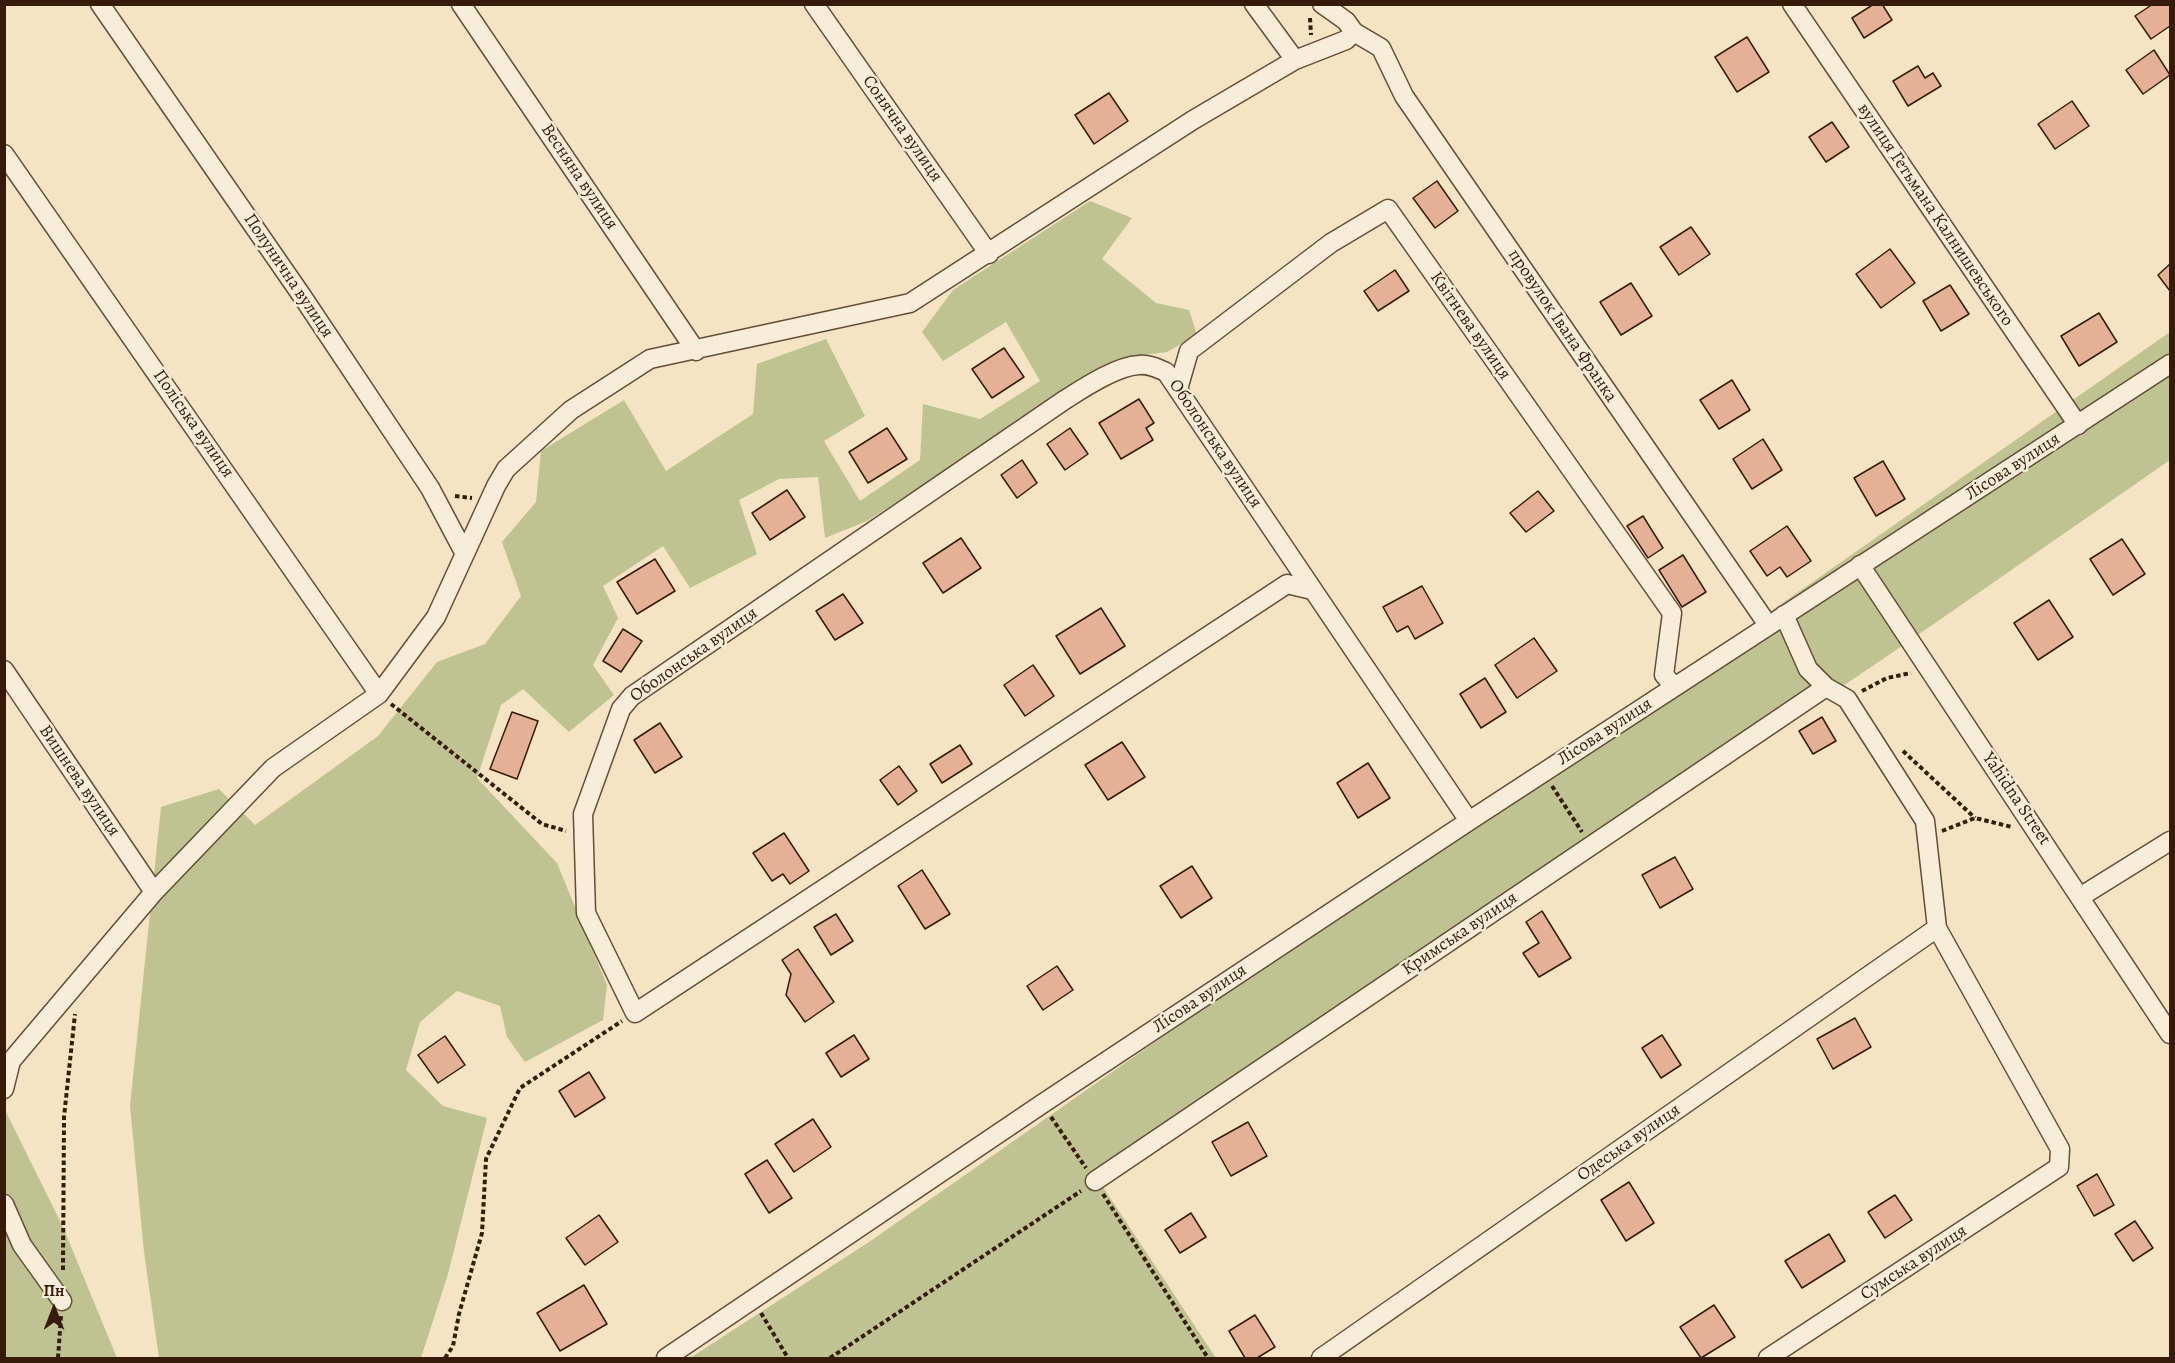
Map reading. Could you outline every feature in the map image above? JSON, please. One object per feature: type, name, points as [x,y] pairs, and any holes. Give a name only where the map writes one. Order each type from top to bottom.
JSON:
[{"type":"street","name":"Полунична вулиця","points":[[100,4],[302,296],[430,488],[465,554]]},
{"type":"street","name":"Весняна вулиця","points":[[461,4],[696,351]]},
{"type":"street","name":"Сонячна вулиця","points":[[814,4],[989,254]]},
{"type":"street","points":[[1254,4],[1302,58]]},
{"type":"street","name":"вулиця Гетьмана Калнишевського","points":[[1792,4],[2078,425]]},
{"type":"street","name":"провулок Івана Франка","points":[[1314,8],[1346,21],[1354,32],[1381,48],[1404,96],[1768,625]]},
{"type":"street","points":[[4,1089],[11,1061],[154,892],[273,768],[379,694],[436,616],[506,469],[571,410],[650,359],[696,351],[910,303],[1193,120],[1302,58],[1346,40],[1354,32]]},
{"type":"street","name":"Поліська вулиця","points":[[4,154],[379,694]]},
{"type":"street","name":"Квітнева вулиця","points":[[1178,389],[1189,351],[1331,243],[1388,208],[1672,613],[1664,675],[1674,686]]},
{"type":"street","name":"Лісова вулиця","points":[[666,1359],[1042,1104],[1543,772],[2170,364]]},
{"type":"street","name":"Оболонська вулиця","points":[[635,1013],[586,913],[583,814],[616,719],[632,696],[1066,399],[1103,377],[1137,365],[1153,366],[1166,372],[1469,821]]},
{"type":"street","name":"Yahidna Street","points":[[1860,565],[2170,1034]]},
{"type":"street","points":[[635,1013],[1287,584],[1312,590]]},
{"type":"street","points":[[1784,615],[1808,669],[1826,687],[1846,699],[1925,821],[1937,928]]},
{"type":"street","name":"Вишнева вулиця","points":[[4,670],[154,892]]},
{"type":"street","name":"Кримська вулиця","points":[[1095,1182],[1826,687]]},
{"type":"street","points":[[2080,897],[2170,841]]},
{"type":"street","name":"Сумська вулиця","points":[[1768,1359],[2059,1167],[2060,1149],[1937,928]]},
{"type":"street","name":"Одеська вулиця","points":[[1321,1359],[1937,928]]},
{"type":"street","points":[[4,1204],[22,1245],[62,1301]]},
{"type":"path","points":[[1302,58],[1311,40],[1311,20],[1314,8]]},
{"type":"path","points":[[430,488],[453,496],[475,498],[496,486]]},
{"type":"path","points":[[1846,699],[1887,678],[1930,670]]},
{"type":"path","points":[[379,694],[542,824],[584,836]]},
{"type":"path","points":[[1898,747],[1975,818],[2039,834]]},
{"type":"path","points":[[1543,772],[1592,845]]},
{"type":"path","points":[[1928,837],[1975,818]]},
{"type":"path","points":[[57,1359],[62,1301],[64,1117],[79,980]]},
{"type":"path","points":[[445,1359],[453,1346],[459,1314],[482,1233],[486,1159],[520,1088],[635,1013]]},
{"type":"path","points":[[1042,1104],[1095,1182],[1208,1359]]},
{"type":"path","points":[[830,1359],[1095,1182]]},
{"type":"path","points":[[753,1300],[788,1359]]},
{"type":"green space","points":[[1090,201],[1132,218],[1102,259],[1156,303],[1189,310],[1197,335],[1167,352],[1127,357],[867,521],[825,538],[818,477],[779,479],[739,500],[757,554],[690,588],[663,546],[603,586],[618,618],[593,665],[614,695],[569,732],[523,689],[501,705],[477,778],[557,863],[607,985],[603,1020],[525,1062],[507,1037],[500,1006],[457,991],[420,1022],[406,1070],[443,1106],[487,1118],[448,1274],[421,1358],[159,1358],[144,1252],[130,1106],[161,807],[219,789],[255,825],[378,736],[437,662],[485,644],[521,596],[502,542],[536,502],[541,451],[624,400],[666,471],[753,414],[757,364],[826,339],[865,416],[824,441],[860,501],[920,460],[923,404],[980,419],[1040,381],[1006,322],[943,361],[922,332],[953,290]]},
{"type":"green space","points":[[2170,332],[2170,460],[1902,646],[1103,1187],[1216,1358],[690,1358],[872,1240]]},
{"type":"green space","points":[[4,1108],[63,1227],[117,1358],[5,1358]]},
{"type":"building","points":[[1874,4],[1882,4],[1892,20],[1864,38],[1852,18]]},
{"type":"building","points":[[2153,4],[2170,4],[2170,26],[2151,39],[2135,16]]},
{"type":"building","points":[[1747,37],[1769,72],[1737,92],[1715,57]]},
{"type":"building","points":[[2154,50],[2170,75],[2143,94],[2126,70]]},
{"type":"building","points":[[1918,66],[1925,78],[1933,73],[1941,86],[1908,106],[1893,81]]},
{"type":"building","points":[[1109,93],[1128,121],[1094,144],[1075,115]]},
{"type":"building","points":[[2072,101],[2089,126],[2055,149],[2038,124]]},
{"type":"building","points":[[1832,122],[1849,147],[1826,162],[1809,137]]},
{"type":"building","points":[[1437,181],[1458,211],[1435,228],[1413,198]]},
{"type":"building","points":[[1691,227],[1710,254],[1679,275],[1660,247]]},
{"type":"building","points":[[1890,249],[1915,283],[1881,308],[1856,274]]},
{"type":"building","points":[[2170,264],[2170,291],[2158,275]]},
{"type":"building","points":[[1395,270],[1409,291],[1378,311],[1364,291]]},
{"type":"building","points":[[1631,283],[1652,316],[1621,335],[1600,302]]},
{"type":"building","points":[[1950,285],[1969,314],[1941,331],[1923,301]]},
{"type":"building","points":[[2099,313],[2117,342],[2079,366],[2061,336]]},
{"type":"building","points":[[1004,348],[1024,377],[992,398],[972,369]]},
{"type":"building","points":[[1732,380],[1750,410],[1719,429],[1700,400]]},
{"type":"building","points":[[1139,399],[1154,423],[1146,428],[1153,440],[1121,459],[1099,423]]},
{"type":"building","points":[[887,428],[907,459],[868,483],[849,452]]},
{"type":"building","points":[[1070,428],[1088,454],[1065,470],[1047,444]]},
{"type":"building","points":[[1763,439],[1782,470],[1752,489],[1733,459]]},
{"type":"building","points":[[1022,460],[1037,483],[1017,498],[1001,475]]},
{"type":"building","points":[[1883,461],[1905,499],[1876,516],[1854,478]]},
{"type":"building","points":[[787,490],[805,517],[770,540],[752,513]]},
{"type":"building","points":[[1538,491],[1554,511],[1526,532],[1510,513]]},
{"type":"building","points":[[1643,516],[1663,548],[1648,558],[1627,526]]},
{"type":"building","points":[[1787,526],[1811,561],[1787,577],[1780,567],[1767,576],[1750,551]]},
{"type":"building","points":[[961,538],[981,568],[943,593],[923,563]]},
{"type":"building","points":[[2122,539],[2145,574],[2113,595],[2090,559]]},
{"type":"building","points":[[1683,555],[1706,592],[1682,607],[1659,570]]},
{"type":"building","points":[[655,559],[675,591],[637,614],[617,582]]},
{"type":"building","points":[[1422,586],[1443,623],[1415,639],[1408,626],[1397,632],[1383,607]]},
{"type":"building","points":[[843,594],[863,623],[835,640],[816,611]]},
{"type":"building","points":[[2049,600],[2073,637],[2038,660],[2014,623]]},
{"type":"building","points":[[1101,608],[1125,646],[1080,674],[1056,636]]},
{"type":"building","points":[[623,629],[642,641],[621,672],[603,661]]},
{"type":"building","points":[[1534,638],[1557,671],[1517,698],[1495,665]]},
{"type":"building","points":[[1033,665],[1054,696],[1025,716],[1004,685]]},
{"type":"building","points":[[1485,678],[1506,712],[1481,728],[1460,694]]},
{"type":"building","points":[[512,712],[538,721],[517,779],[490,769]]},
{"type":"building","points":[[1822,717],[1836,741],[1813,754],[1799,731]]},
{"type":"building","points":[[660,723],[682,757],[655,773],[634,740]]},
{"type":"building","points":[[1122,742],[1145,777],[1108,800],[1085,765]]},
{"type":"building","points":[[960,745],[972,764],[942,783],[930,764]]},
{"type":"building","points":[[1368,763],[1390,798],[1358,818],[1337,783]]},
{"type":"building","points":[[899,766],[917,791],[898,805],[880,780]]},
{"type":"building","points":[[784,833],[809,871],[790,884],[783,874],[772,881],[753,853]]},
{"type":"building","points":[[1675,857],[1693,889],[1660,908],[1642,875]]},
{"type":"building","points":[[1192,866],[1212,898],[1181,918],[1160,886]]},
{"type":"building","points":[[922,870],[950,914],[925,929],[898,886]]},
{"type":"building","points":[[1542,911],[1571,958],[1539,977],[1523,953],[1539,943],[1526,922]]},
{"type":"building","points":[[836,914],[853,941],[831,955],[814,927]]},
{"type":"building","points":[[798,949],[834,1002],[805,1022],[786,995],[791,974],[782,960]]},
{"type":"building","points":[[1057,966],[1073,990],[1043,1010],[1027,986]]},
{"type":"building","points":[[1855,1018],[1871,1047],[1833,1069],[1817,1039]]},
{"type":"building","points":[[854,1035],[869,1059],[841,1077],[826,1053]]},
{"type":"building","points":[[1662,1035],[1681,1065],[1661,1078],[1642,1048]]},
{"type":"building","points":[[445,1036],[465,1065],[438,1083],[418,1055]]},
{"type":"building","points":[[589,1072],[605,1098],[575,1117],[559,1091]]},
{"type":"building","points":[[813,1119],[831,1147],[794,1172],[775,1144]]},
{"type":"building","points":[[1248,1122],[1267,1156],[1231,1176],[1212,1142]]},
{"type":"building","points":[[767,1160],[792,1198],[769,1213],[745,1174]]},
{"type":"building","points":[[2097,1174],[2114,1205],[2094,1216],[2077,1186]]},
{"type":"building","points":[[1629,1182],[1654,1223],[1626,1241],[1601,1200]]},
{"type":"building","points":[[1895,1195],[1912,1220],[1885,1238],[1868,1212]]},
{"type":"building","points":[[1191,1213],[1206,1237],[1180,1253],[1165,1230]]},
{"type":"building","points":[[599,1215],[618,1242],[585,1265],[566,1238]]},
{"type":"building","points":[[2135,1221],[2153,1248],[2133,1261],[2115,1234]]},
{"type":"building","points":[[1829,1234],[1845,1261],[1802,1288],[1785,1261]]},
{"type":"building","points":[[584,1285],[607,1324],[560,1351],[537,1313]]},
{"type":"building","points":[[1714,1305],[1735,1337],[1701,1358],[1680,1327]]},
{"type":"building","points":[[1255,1315],[1275,1347],[1257,1358],[1245,1358],[1229,1331]]}]
